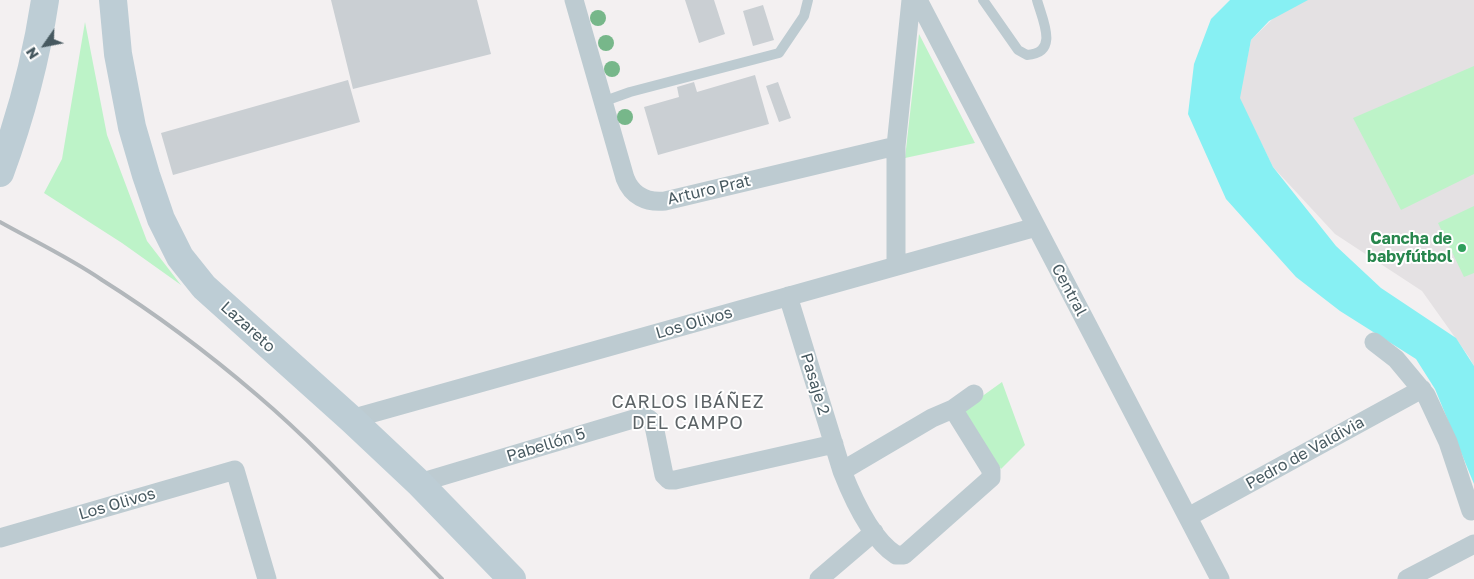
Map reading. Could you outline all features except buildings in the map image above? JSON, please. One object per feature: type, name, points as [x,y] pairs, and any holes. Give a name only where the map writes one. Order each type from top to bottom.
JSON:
[{"type":"street","points":[[0,173],[32,70],[44,0]]},
{"type":"street","name":"Lazareto","points":[[113,0],[118,54],[132,128],[146,175],[170,239],[191,272],[204,287],[419,483],[512,579]]},
{"type":"street","name":"Arturo Prat","points":[[574,0],[628,187],[635,194],[650,201],[665,201],[896,146]]},
{"type":"street","points":[[896,266],[896,146],[911,0]]},
{"type":"street","name":"Central","points":[[918,0],[1220,579]]},
{"type":"street","name":"Los Olivos","points":[[351,419],[1036,227]]},
{"type":"street","name":"Pasaje 2","points":[[788,296],[842,471],[854,499],[874,532],[896,556],[904,555],[991,478],[991,470],[952,409]]},
{"type":"street","points":[[1374,342],[1396,359],[1426,395],[1448,442],[1471,511]]},
{"type":"street","name":"Pedro de Valdivia","points":[[1188,517],[1422,390]]},
{"type":"street","points":[[842,471],[932,418],[952,409],[974,394]]},
{"type":"street","name":"Pabellón 5","points":[[419,483],[640,417],[646,417],[651,420],[654,426],[664,476],[669,480],[834,444]]},
{"type":"street","name":"Los Olivos","points":[[0,538],[235,470],[267,579]]},
{"type":"street","points":[[819,579],[874,532]]},
{"type":"street","points":[[1407,579],[1474,544]]},
{"type":"lane","points":[[602,102],[630,92],[779,53],[804,16],[808,0]]},
{"type":"lane","points":[[983,0],[1018,50],[1027,55],[1042,50],[1047,40],[1037,0]]},
{"type":"shaded area","points":[[1292,0],[1474,0],[1474,366],[1422,291],[1335,234],[1273,167],[1239,98],[1251,40]]},
{"type":"green space","points":[[85,22],[107,135],[147,241],[181,285],[122,243],[44,193],[62,159]]},
{"type":"green space","points":[[919,34],[975,143],[905,158]]},
{"type":"green space","points":[[1474,66],[1474,174],[1401,210],[1353,118]]},
{"type":"green space","name":"Cancha de babyfútbol","points":[[1474,206],[1474,273],[1464,277],[1438,223]]},
{"type":"green space","points":[[1002,382],[1025,445],[1001,469],[963,410]]},
{"type":"water","points":[[1230,0],[1308,0],[1269,21],[1251,40],[1240,98],[1273,167],[1336,246],[1381,288],[1456,338],[1474,366],[1474,484],[1435,389],[1416,359],[1340,311],[1296,277],[1226,199],[1188,114],[1194,64],[1211,19]]},
{"type":"railway","points":[[0,222],[90,272],[162,320],[220,364],[305,439],[442,579]]},
{"type":"place","name":"Cancha de babyfútbol","points":[[1462,248]]},
{"type":"district","name":"CARLOS IBÁÑEZ DEL CAMPO","points":[[688,412]]}]
